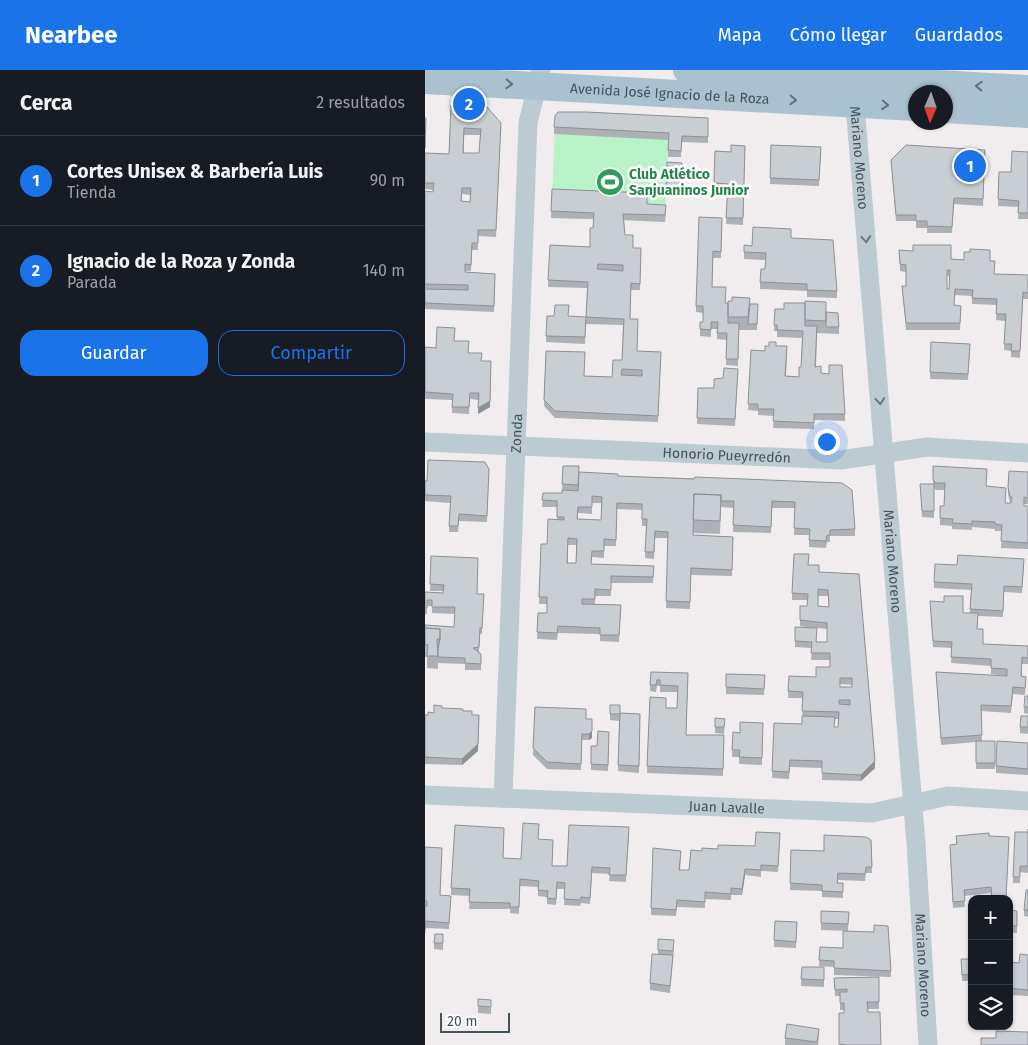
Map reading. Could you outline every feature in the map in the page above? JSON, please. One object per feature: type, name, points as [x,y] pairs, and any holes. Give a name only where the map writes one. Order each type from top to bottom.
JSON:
[{"type":"main road","name":"Avenida José Ignacio de la Roza","points":[[687,70],[854,91],[908,105]]},
{"type":"main road","name":"Avenida José Ignacio de la Roza","points":[[425,80],[539,78],[854,91],[1028,89]]},
{"type":"main road","points":[[953,109],[1028,114]]},
{"type":"street","name":"Zonda","points":[[503,798],[528,123],[539,78]]},
{"type":"street","name":"Mariano Moreno","points":[[854,91],[913,804],[928,1045]]},
{"type":"street","name":"Honorio Pueyrredón","points":[[425,442],[841,460],[927,447],[1028,453]]},
{"type":"street","name":"Juan Lavalle","points":[[425,795],[872,812],[948,796],[1028,801]]},
{"type":"green space","name":"Club Atlético Sanjuaninos Junior","points":[[669,123],[665,222],[551,218],[555,126]]},
{"type":"building","points":[[451,105],[487,107],[501,123],[496,230],[478,230],[478,243],[472,243],[471,265],[465,264],[465,272],[495,274],[494,306],[425,303],[425,289],[468,290],[468,285],[425,284],[425,191],[433,192],[434,183],[425,183],[425,153],[449,154]],"holes":[[[464,128],[481,129],[479,153],[463,153]],[[462,188],[471,188],[470,202],[461,201]]]},
{"type":"building","points":[[558,112],[708,118],[708,137],[682,136],[681,151],[668,150],[669,133],[554,127],[555,116]]},
{"type":"building","points":[[731,145],[745,146],[743,218],[726,218],[728,184],[715,183],[714,181],[715,151],[731,152]]},
{"type":"building","points":[[771,145],[821,147],[819,180],[770,178]]},
{"type":"building","points":[[906,145],[985,150],[983,199],[954,198],[952,227],[927,226],[927,221],[916,221],[916,215],[896,215],[891,160]]},
{"type":"building","points":[[1012,151],[1028,152],[1028,213],[1018,213],[1019,201],[998,199],[999,172],[1011,172]]},
{"type":"building","points":[[667,162],[682,163],[681,189],[666,188]]},
{"type":"building","points":[[552,189],[647,193],[647,204],[666,205],[665,215],[623,214],[625,235],[633,235],[633,248],[641,248],[640,284],[631,283],[630,319],[638,319],[637,351],[661,352],[658,416],[555,411],[544,400],[546,351],[585,352],[584,376],[612,377],[613,360],[622,360],[624,319],[586,317],[588,282],[548,280],[550,245],[590,247],[590,228],[593,228],[594,213],[551,211]],"holes":[[[598,264],[623,265],[623,271],[597,269]],[[622,369],[642,370],[642,376],[621,375]]]},
{"type":"building","points":[[699,217],[722,218],[721,252],[713,251],[712,287],[726,287],[725,303],[728,303],[728,323],[739,323],[738,359],[726,359],[727,333],[717,333],[718,322],[711,322],[711,330],[700,329],[700,322],[703,322],[703,306],[696,306]]},
{"type":"building","points":[[753,227],[791,229],[791,238],[833,240],[837,291],[807,290],[807,284],[760,282],[761,269],[765,269],[766,253],[744,252],[744,245],[752,246]]},
{"type":"building","points":[[913,245],[951,245],[951,259],[964,260],[964,252],[970,252],[970,249],[990,250],[990,261],[995,261],[994,274],[1028,275],[1028,293],[1023,292],[1020,351],[1011,351],[1012,344],[1004,344],[1006,314],[996,314],[997,299],[972,298],[973,290],[955,289],[954,305],[961,306],[960,323],[906,323],[902,286],[906,286],[906,265],[900,264],[899,250],[913,251]],"holes":[[[947,270],[950,270],[949,289],[947,289]]]},
{"type":"building","points":[[732,297],[750,298],[748,317],[728,317],[728,301],[732,301]]},
{"type":"building","points":[[805,301],[826,302],[826,321],[805,320]]},
{"type":"building","points":[[784,303],[805,303],[805,326],[817,326],[815,367],[821,366],[821,373],[829,374],[829,365],[842,365],[845,414],[814,414],[814,423],[773,421],[774,409],[758,409],[758,404],[748,404],[751,350],[765,351],[765,346],[769,346],[769,342],[776,342],[776,346],[787,346],[785,376],[799,377],[803,331],[777,330],[777,325],[774,325],[775,309],[784,309]]},
{"type":"building","points":[[750,304],[758,304],[757,324],[748,324]]},
{"type":"building","points":[[555,305],[569,305],[568,316],[586,317],[585,337],[546,336],[547,316],[554,316]]},
{"type":"building","points":[[826,312],[838,313],[839,327],[826,327]]},
{"type":"building","points":[[437,327],[455,328],[454,341],[469,341],[468,353],[482,353],[481,361],[491,361],[490,401],[478,408],[479,393],[470,393],[469,407],[452,407],[453,394],[425,392],[425,347],[436,348]]},
{"type":"building","points":[[931,342],[970,344],[968,374],[930,372]]},
{"type":"building","points":[[724,368],[738,369],[735,419],[697,418],[698,388],[714,388],[714,379],[723,378]]},
{"type":"building","points":[[428,460],[485,462],[489,469],[487,516],[459,514],[458,526],[449,526],[451,496],[425,495]]},
{"type":"building","points":[[563,466],[579,466],[578,485],[562,484]]},
{"type":"building","points":[[933,466],[987,469],[986,486],[1006,488],[1005,503],[1011,503],[1012,497],[1010,497],[1008,487],[1009,471],[1028,472],[1028,498],[1024,497],[1024,506],[1028,506],[1028,543],[1001,541],[1002,525],[995,524],[995,522],[972,521],[972,524],[952,523],[953,519],[940,518],[940,506],[944,506],[945,483],[936,483],[933,480]]},
{"type":"building","points":[[579,472],[618,474],[618,476],[842,483],[852,490],[855,529],[830,530],[830,535],[827,535],[826,541],[809,540],[810,529],[794,528],[795,502],[772,501],[771,527],[733,525],[734,501],[721,501],[721,495],[694,494],[693,535],[733,537],[732,570],[691,568],[690,602],[666,601],[668,532],[655,531],[654,552],[645,552],[647,519],[642,519],[642,504],[617,503],[616,540],[604,539],[604,551],[592,551],[591,564],[654,566],[653,577],[611,576],[611,590],[595,589],[595,599],[582,599],[582,604],[621,605],[619,635],[600,635],[600,628],[558,626],[557,633],[537,632],[538,613],[547,613],[547,597],[539,597],[541,544],[547,544],[548,519],[564,520],[564,517],[557,517],[557,501],[542,500],[543,493],[562,493],[562,490],[578,491]],"holes":[[[592,496],[602,497],[601,520],[577,519],[578,507],[592,507]],[[568,538],[577,539],[576,563],[567,563]]]},
{"type":"building","points":[[920,484],[934,484],[934,511],[922,511]]},
{"type":"building","points":[[694,494],[721,495],[720,521],[693,520]]},
{"type":"building","points":[[794,554],[809,554],[808,565],[819,565],[819,572],[859,574],[875,761],[861,775],[822,773],[822,761],[790,760],[789,772],[772,771],[774,723],[802,724],[802,716],[835,717],[834,727],[838,727],[839,712],[802,711],[803,692],[788,691],[789,676],[816,677],[816,667],[830,667],[830,653],[811,653],[812,642],[795,641],[795,627],[817,628],[816,642],[827,642],[827,623],[800,620],[800,606],[807,606],[808,594],[792,593]],"holes":[[[818,589],[828,590],[829,607],[818,606]],[[840,678],[852,678],[852,687],[840,687]],[[839,700],[850,700],[850,705],[839,704]]]},
{"type":"building","points":[[958,555],[1024,559],[1022,587],[1004,586],[1003,611],[970,609],[972,584],[934,582],[935,564],[957,565]]},
{"type":"building","points":[[431,556],[478,558],[477,594],[484,594],[479,647],[473,648],[481,654],[481,664],[465,663],[465,658],[438,657],[440,629],[425,628],[425,625],[454,627],[455,607],[432,607],[432,600],[427,600],[427,608],[425,608],[425,592],[443,593],[444,585],[430,584]]},
{"type":"building","points":[[944,596],[963,596],[963,613],[978,613],[977,629],[983,629],[983,644],[1028,646],[1028,658],[1022,657],[1021,676],[1026,677],[1025,688],[1013,687],[1011,706],[981,705],[982,735],[941,738],[936,672],[1007,676],[1007,669],[991,668],[991,659],[951,657],[952,642],[933,641],[930,601],[944,602]]},
{"type":"building","points":[[425,628],[440,629],[440,639],[437,639],[438,656],[427,656],[428,645],[425,644]]},
{"type":"building","points":[[651,672],[688,673],[686,735],[724,735],[723,769],[647,766],[650,697],[666,698],[666,708],[677,708],[678,686],[660,685],[660,680],[657,680],[656,685],[650,685]]},
{"type":"building","points":[[726,674],[765,675],[764,689],[726,687]]},
{"type":"building","points":[[1025,696],[1028,696],[1028,707],[1024,707]]},
{"type":"building","points":[[434,705],[442,706],[442,708],[472,711],[472,715],[479,715],[478,744],[462,759],[425,757],[425,715],[428,715],[428,712],[434,713]]},
{"type":"building","points":[[610,705],[620,705],[620,714],[610,714]]},
{"type":"building","points":[[535,707],[586,709],[586,719],[592,719],[592,731],[589,734],[582,734],[581,764],[547,762],[533,748]]},
{"type":"building","points":[[620,713],[640,714],[639,766],[618,765]]},
{"type":"building","points":[[1021,716],[1028,716],[1028,727],[1020,727]]},
{"type":"building","points":[[715,718],[725,719],[724,727],[715,727]]},
{"type":"building","points":[[740,722],[763,723],[762,758],[739,757],[740,750],[732,750],[733,732],[740,733]]},
{"type":"building","points":[[598,731],[609,732],[608,765],[591,764],[591,746],[597,746]]},
{"type":"building","points":[[976,741],[995,741],[995,763],[976,763]]},
{"type":"building","points":[[997,741],[1028,743],[1028,769],[996,766]]},
{"type":"building","points":[[523,823],[539,824],[538,839],[553,840],[552,866],[567,866],[569,825],[629,827],[626,875],[609,875],[610,868],[592,867],[590,898],[581,897],[580,900],[564,899],[565,883],[557,882],[556,899],[547,898],[548,891],[538,890],[539,881],[520,879],[519,907],[510,907],[510,903],[469,902],[470,889],[451,888],[455,825],[504,828],[503,858],[521,859]]},
{"type":"building","points":[[756,832],[780,833],[778,866],[761,865],[761,870],[745,869],[742,889],[731,888],[731,894],[705,892],[705,902],[677,900],[676,910],[651,908],[653,848],[681,851],[679,870],[689,870],[691,850],[702,851],[702,848],[718,849],[718,845],[755,846]]},
{"type":"building","points":[[1015,832],[1028,832],[1028,866],[1020,866],[1020,877],[1013,877]]},
{"type":"building","points":[[989,833],[989,836],[1009,837],[1006,895],[992,895],[991,887],[964,890],[965,901],[953,902],[950,845],[957,844],[956,836]]},
{"type":"building","points":[[824,835],[866,837],[871,840],[872,867],[866,867],[865,874],[838,873],[837,883],[843,883],[843,892],[822,891],[822,885],[790,883],[791,850],[824,851]]},
{"type":"building","points":[[425,847],[442,848],[440,895],[451,896],[449,923],[426,921],[425,929],[425,906],[427,906],[427,901],[425,901]]},
{"type":"building","points":[[1026,890],[1028,890],[1028,910],[1024,910]]},
{"type":"building","points":[[1013,910],[1017,911],[1017,926],[1013,926]]},
{"type":"building","points":[[821,911],[849,912],[848,924],[821,923]]},
{"type":"building","points":[[775,921],[797,922],[796,942],[774,940]]},
{"type":"building","points":[[874,925],[888,926],[891,971],[834,968],[834,961],[819,960],[820,947],[843,948],[843,931],[874,932]]},
{"type":"building","points":[[435,934],[443,934],[443,943],[434,943]]},
{"type":"building","points":[[658,939],[674,940],[673,951],[658,950]]},
{"type":"building","points":[[652,954],[673,955],[670,986],[650,983]]},
{"type":"building","points":[[1020,954],[1028,955],[1028,990],[1013,988],[1013,962],[1019,963]]},
{"type":"building","points":[[961,959],[968,959],[968,974],[962,975]]},
{"type":"building","points":[[802,967],[824,967],[824,980],[801,979]]},
{"type":"building","points":[[879,977],[879,1002],[867,1002],[868,1012],[880,1012],[881,1045],[839,1044],[839,1013],[844,1013],[844,1003],[840,1003],[840,992],[847,992],[847,989],[835,990],[834,978]]},
{"type":"building","points":[[478,999],[491,1000],[491,1007],[478,1006]]},
{"type":"building","points":[[787,1024],[819,1029],[817,1042],[785,1038]]},
{"type":"building","points":[[996,1031],[1028,1032],[1028,1045],[981,1045],[981,1038],[996,1038]]},
{"type":"place","name":"Ignacio de la Roza y Zonda","points":[[469,104]]},
{"type":"place","name":"Cortes Unisex & Barbería Luis","points":[[970,166]]},
{"type":"place","name":"Club Atlético Sanjuaninos Junior","points":[[610,182]]}]
